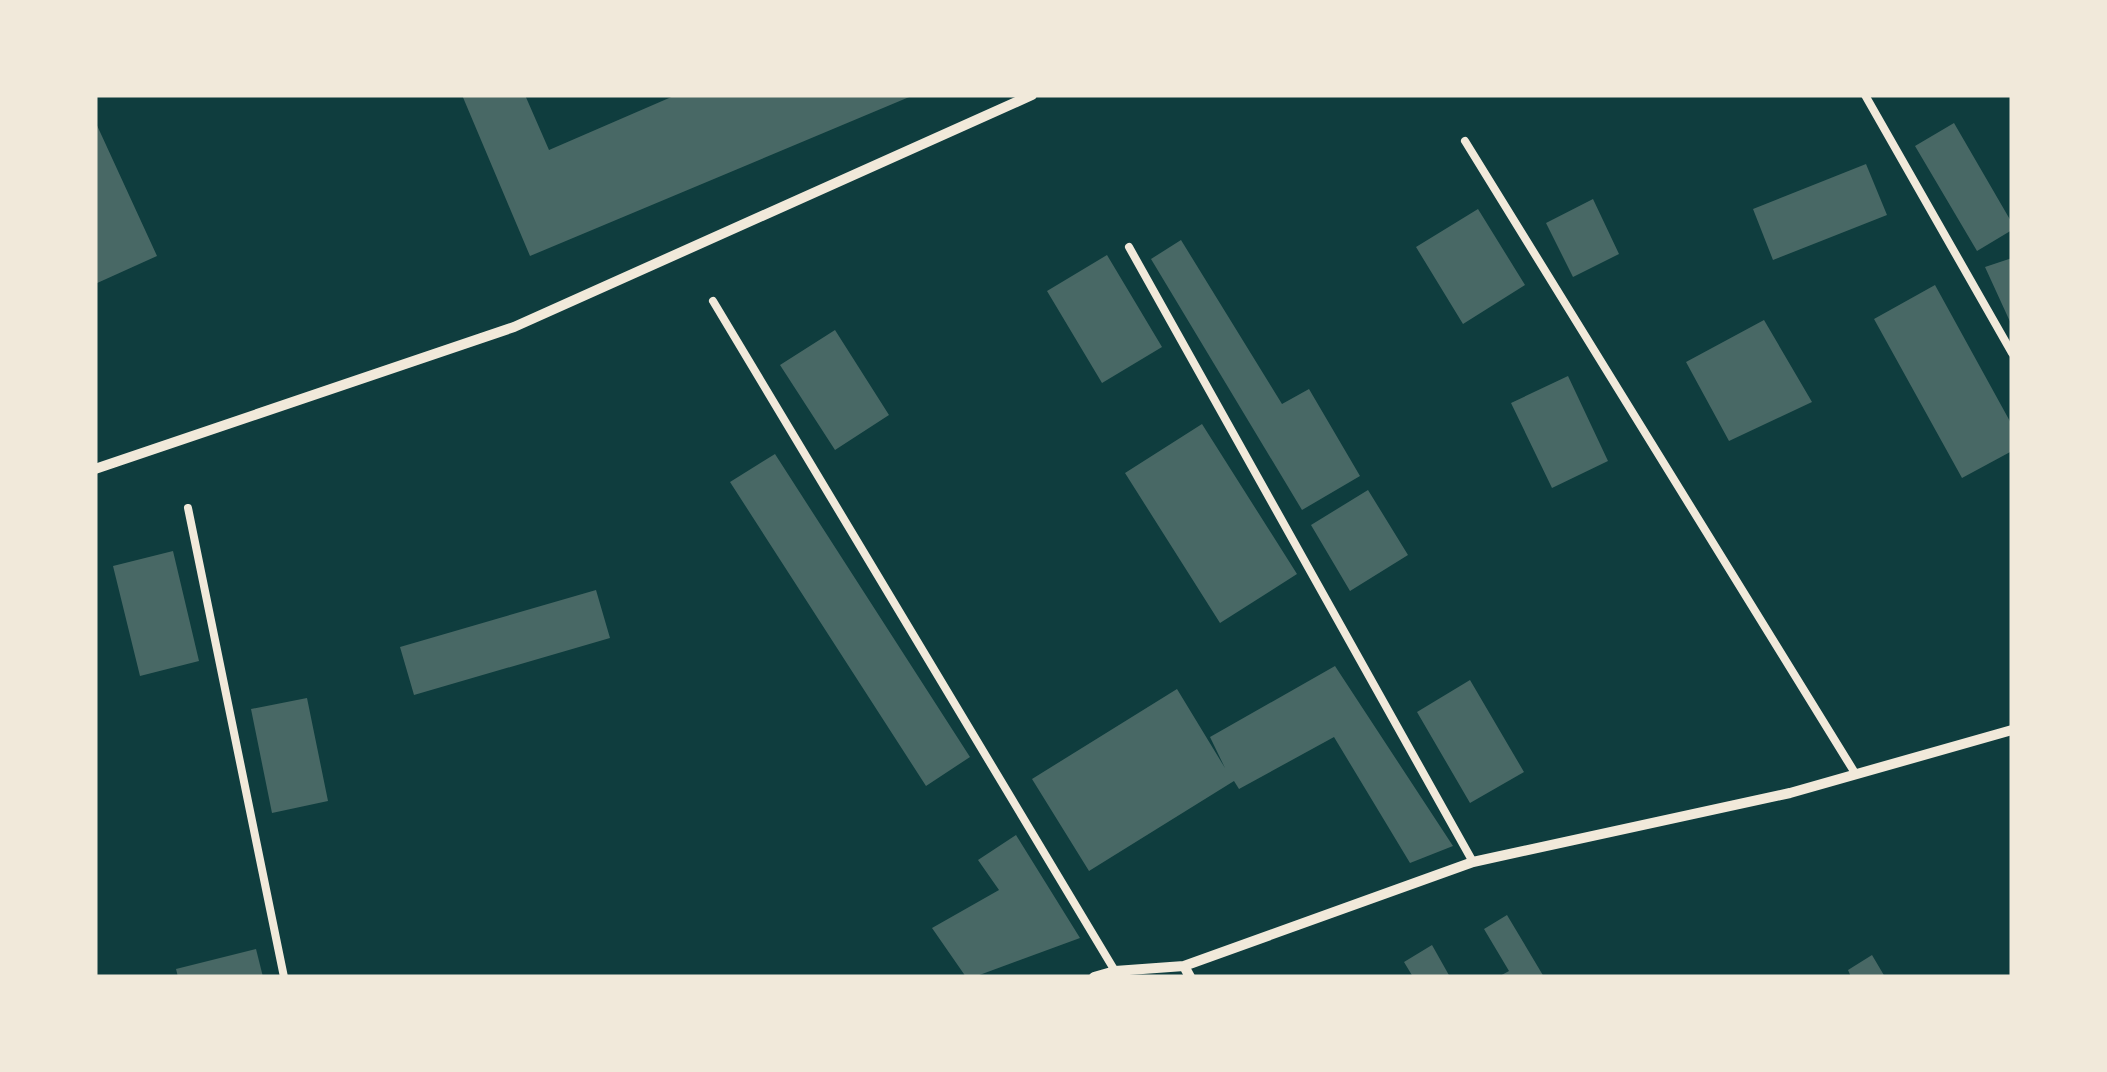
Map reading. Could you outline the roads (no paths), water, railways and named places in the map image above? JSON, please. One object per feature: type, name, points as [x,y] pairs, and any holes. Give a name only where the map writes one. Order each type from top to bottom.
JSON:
[{"type":"street","points":[[95,469],[514,327],[1032,95]]},
{"type":"street","points":[[1094,977],[1114,971],[1184,966],[1473,862],[1790,794],[2012,730]]},
{"type":"street","points":[[1184,966],[1190,977]]},
{"type":"lane","points":[[1865,95],[2012,353]]},
{"type":"lane","points":[[1465,141],[1854,773]]},
{"type":"lane","points":[[1128,247],[1473,862]]},
{"type":"lane","points":[[713,301],[1114,971]]},
{"type":"lane","points":[[188,508],[284,977]]}]
